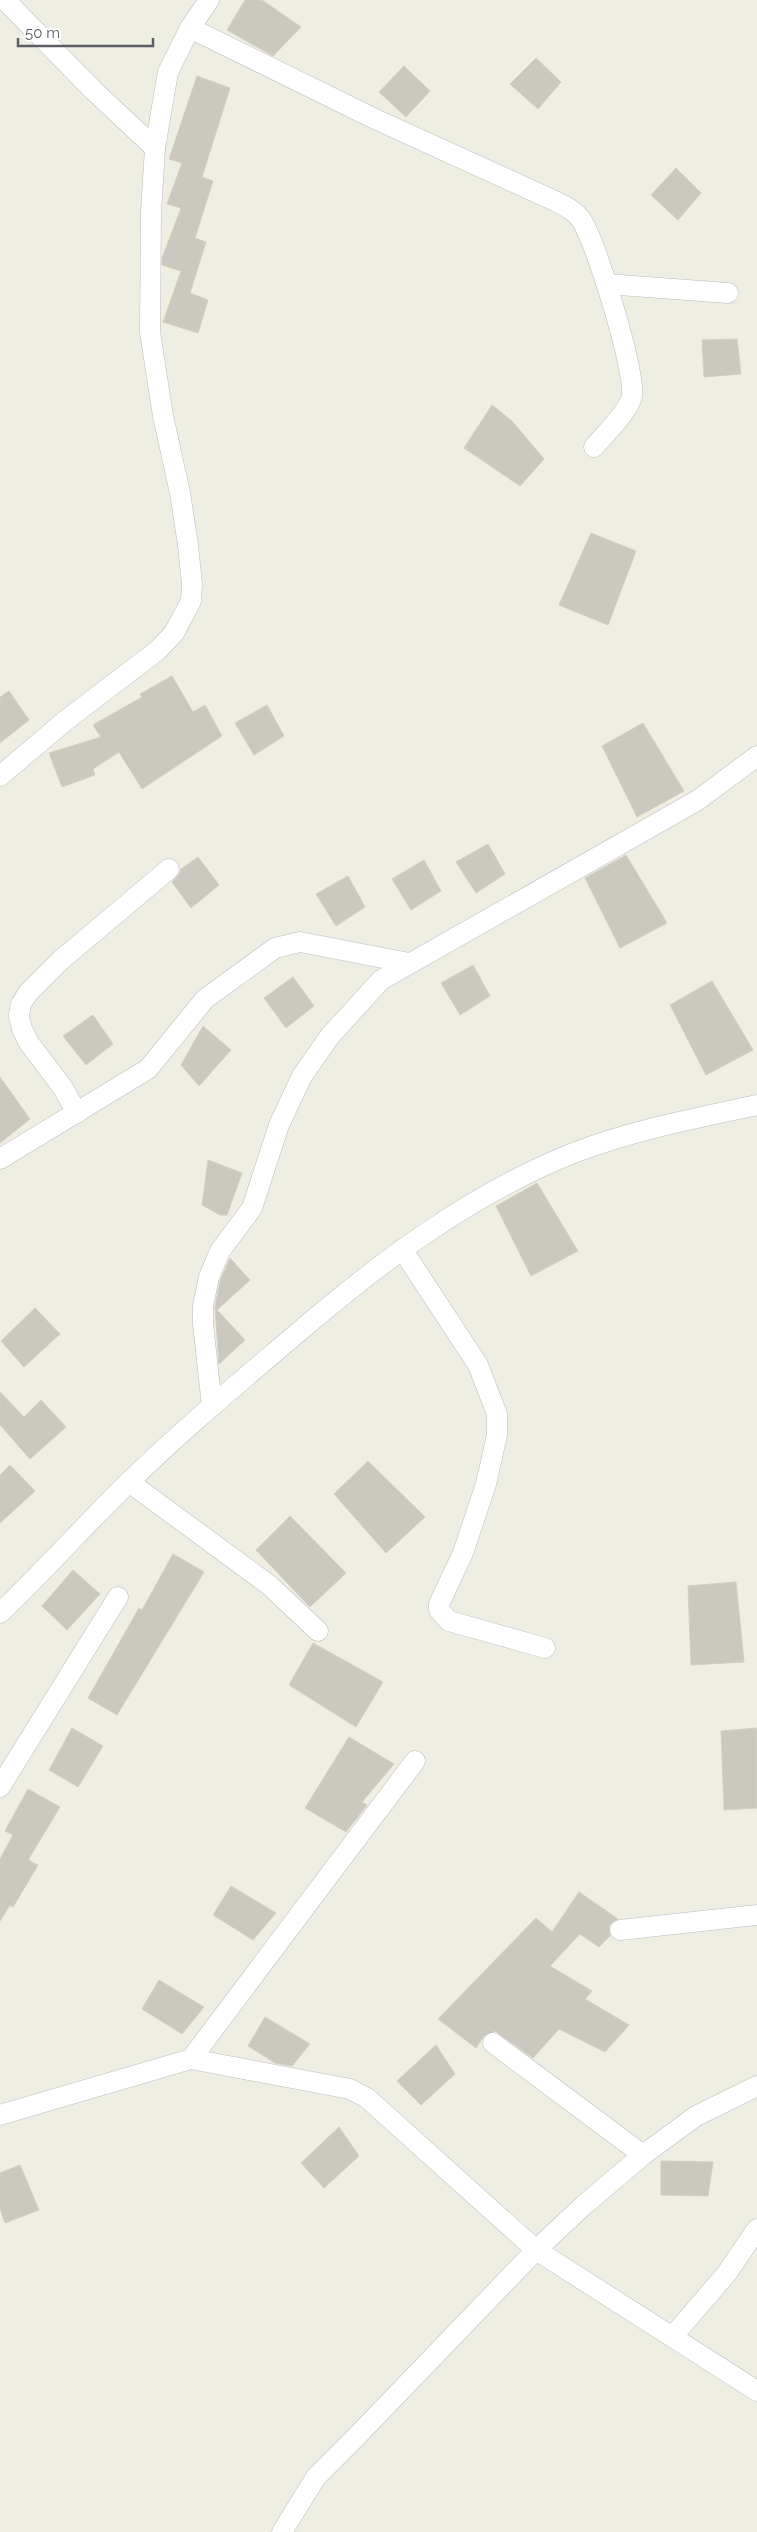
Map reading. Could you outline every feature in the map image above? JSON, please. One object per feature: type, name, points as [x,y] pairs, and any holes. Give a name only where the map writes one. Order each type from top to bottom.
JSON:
[{"type":"street","points":[[5,0],[93,90],[155,148]]},
{"type":"street","points":[[0,776],[65,721],[158,650],[174,633],[190,601],[192,584],[188,545],[180,493],[163,416],[150,332],[151,212],[155,148],[168,72],[190,28],[209,0]]},
{"type":"street","points":[[190,28],[373,118],[571,209],[582,220],[606,284],[630,372],[631,398],[621,415],[594,447]]},
{"type":"street","points":[[606,284],[728,293]]},
{"type":"street","points":[[212,1406],[203,1324],[203,1306],[215,1260],[252,1208],[279,1125],[302,1076],[330,1036],[381,980],[698,800],[757,756]]},
{"type":"street","points":[[77,1113],[63,1088],[29,1043],[22,1029],[19,1016],[22,1004],[28,993],[61,960],[170,869]]},
{"type":"street","points":[[0,1159],[148,1069],[205,1000],[275,948],[300,942],[409,963]]},
{"type":"street","points":[[0,1613],[45,1570],[129,1482],[212,1406],[334,1301],[402,1249],[518,1178],[577,1152],[674,1123],[757,1105]]},
{"type":"street","points":[[402,1249],[478,1365],[497,1414],[497,1435],[486,1484],[463,1553],[439,1604],[439,1610],[448,1621],[545,1648]]},
{"type":"street","points":[[129,1482],[269,1585],[318,1631]]},
{"type":"street","points":[[0,1787],[118,1597]]},
{"type":"street","points":[[191,2059],[415,1760]]},
{"type":"street","points":[[620,1930],[757,1915]]},
{"type":"street","points":[[493,2043],[643,2155]]},
{"type":"street","points":[[0,2115],[191,2059],[350,2088],[367,2098],[536,2250],[757,2391]]},
{"type":"street","points":[[282,2532],[316,2477],[327,2464],[358,2436],[536,2250],[643,2155],[696,2116],[757,2086]]},
{"type":"street","points":[[673,2336],[727,2273],[757,2228]]},
{"type":"building","points":[[245,0],[262,0],[301,27],[273,56],[227,30]]},
{"type":"building","points":[[536,58],[561,82],[538,109],[510,84]]},
{"type":"building","points":[[404,66],[430,91],[406,117],[379,92]]},
{"type":"building","points":[[197,76],[230,88],[202,177],[213,181],[195,238],[206,242],[190,293],[208,300],[198,333],[163,322],[181,271],[162,265],[162,258],[181,208],[167,204],[182,163],[169,159]]},
{"type":"building","points":[[676,168],[701,193],[678,220],[651,195]]},
{"type":"building","points":[[737,339],[741,374],[704,377],[702,340]]},
{"type":"building","points":[[492,405],[512,421],[544,459],[520,486],[464,448]]},
{"type":"building","points":[[591,533],[636,551],[608,625],[559,605]]},
{"type":"building","points":[[172,676],[193,712],[205,705],[222,736],[142,789],[119,752],[93,769],[95,775],[62,787],[49,753],[101,737],[93,725],[142,697],[140,694]]},
{"type":"building","points":[[9,691],[29,720],[0,743],[0,697]]},
{"type":"building","points":[[267,705],[284,736],[254,755],[235,723]]},
{"type":"building","points":[[643,723],[684,791],[637,817],[602,746]]},
{"type":"building","points":[[488,844],[505,874],[476,893],[456,862]]},
{"type":"building","points":[[626,855],[667,923],[620,948],[585,878]]},
{"type":"building","points":[[198,857],[219,885],[191,908],[172,882],[181,869]]},
{"type":"building","points":[[424,860],[441,891],[411,910],[392,879]]},
{"type":"building","points":[[348,876],[365,907],[336,926],[316,894]]},
{"type":"building","points":[[473,965],[490,996],[460,1015],[441,983]]},
{"type":"building","points":[[293,977],[314,1006],[286,1028],[264,998]]},
{"type":"building","points":[[712,981],[753,1050],[706,1075],[670,1005]]},
{"type":"building","points":[[93,1015],[113,1044],[86,1065],[63,1036]]},
{"type":"building","points":[[203,1026],[231,1050],[199,1086],[181,1065]]},
{"type":"building","points":[[0,1077],[30,1119],[0,1143]]},
{"type":"building","points":[[208,1160],[242,1173],[227,1215],[220,1215],[202,1205]]},
{"type":"building","points":[[537,1183],[578,1251],[531,1276],[496,1206]]},
{"type":"building","points":[[230,1258],[250,1280],[217,1310],[245,1340],[219,1364],[215,1307],[220,1281]]},
{"type":"building","points":[[35,1308],[60,1334],[24,1367],[1,1341]]},
{"type":"building","points":[[0,1392],[24,1417],[41,1400],[66,1427],[30,1459],[0,1425]]},
{"type":"building","points":[[368,1461],[425,1517],[386,1553],[334,1494]]},
{"type":"building","points":[[10,1465],[35,1491],[0,1523],[0,1475]]},
{"type":"building","points":[[290,1516],[346,1573],[310,1607],[256,1550]]},
{"type":"building","points":[[173,1554],[204,1572],[117,1715],[88,1698],[139,1608],[142,1610]]},
{"type":"building","points":[[73,1570],[100,1594],[67,1630],[42,1606]]},
{"type":"building","points":[[736,1582],[744,1662],[691,1665],[688,1586]]},
{"type":"building","points":[[313,1643],[383,1682],[356,1727],[289,1685]]},
{"type":"building","points":[[72,1728],[103,1746],[78,1787],[49,1770]]},
{"type":"building","points":[[757,1728],[757,1808],[724,1810],[721,1731]]},
{"type":"building","points":[[349,1737],[394,1764],[362,1802],[367,1805],[346,1832],[305,1808]]},
{"type":"building","points":[[28,1789],[60,1807],[28,1860],[38,1865],[13,1907],[10,1905],[0,1921],[0,1859],[13,1835],[5,1831]]},
{"type":"building","points":[[231,1886],[276,1913],[253,1940],[213,1915]]},
{"type":"building","points":[[579,1892],[618,1919],[609,1925],[610,1936],[599,1947],[580,1934],[550,1966],[592,1991],[585,1999],[629,2025],[605,2052],[559,2029],[533,2058],[495,2031],[484,2036],[476,2048],[438,2019],[536,1918],[552,1932]]},
{"type":"building","points":[[159,1980],[204,2007],[182,2034],[142,2009]]},
{"type":"building","points":[[265,2017],[310,2044],[292,2066],[275,2063],[248,2046]]},
{"type":"building","points":[[436,2045],[455,2074],[421,2105],[397,2081]]},
{"type":"building","points":[[339,2127],[359,2156],[324,2188],[301,2163]]},
{"type":"building","points":[[661,2161],[713,2162],[708,2196],[661,2195]]},
{"type":"building","points":[[20,2165],[39,2210],[5,2223],[0,2209],[0,2173]]}]
